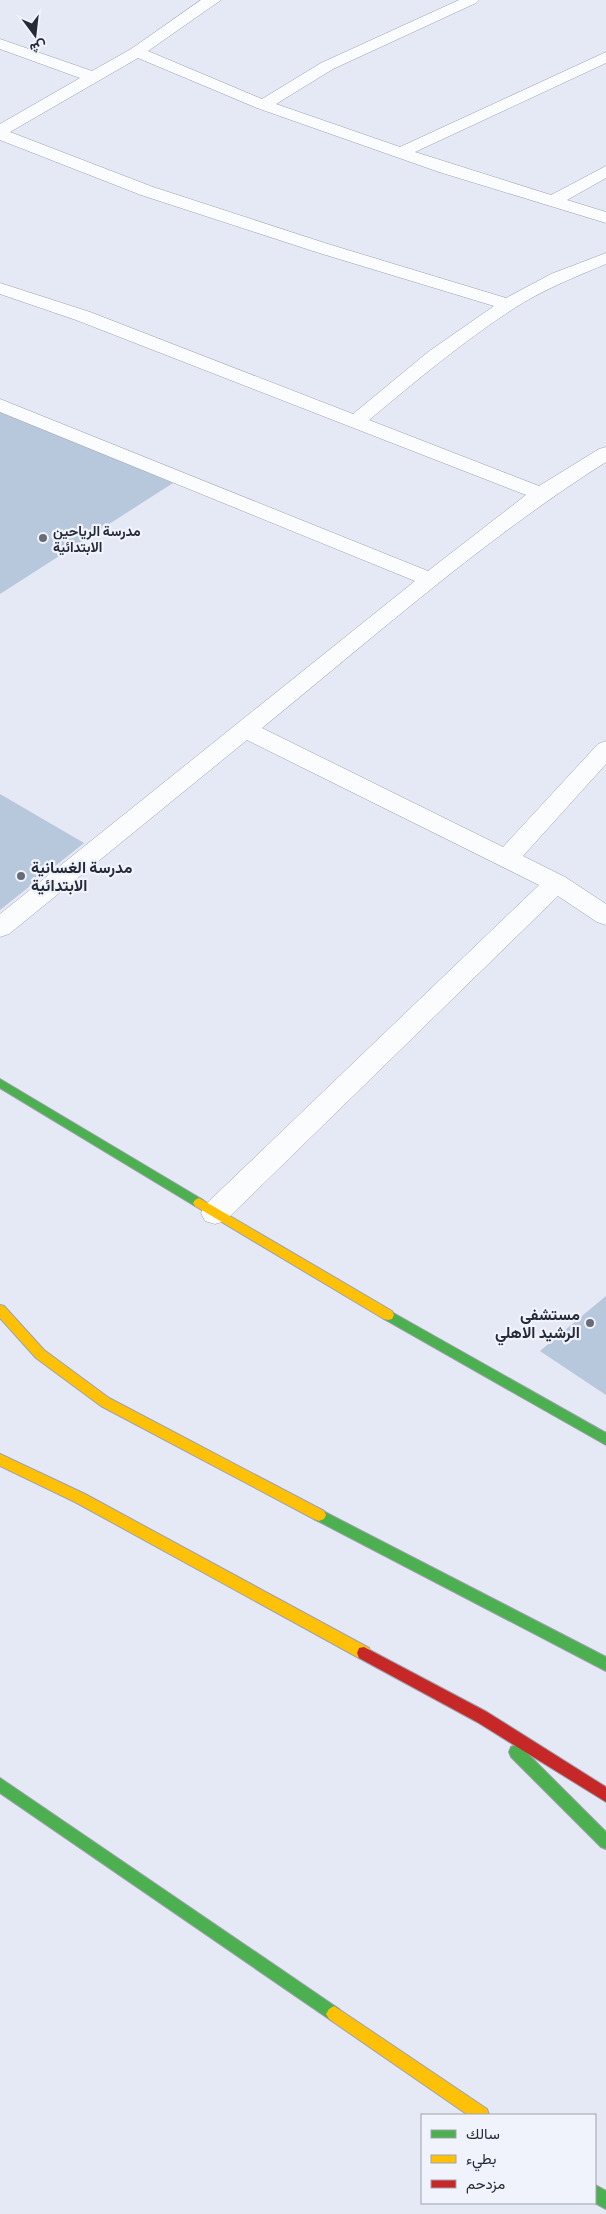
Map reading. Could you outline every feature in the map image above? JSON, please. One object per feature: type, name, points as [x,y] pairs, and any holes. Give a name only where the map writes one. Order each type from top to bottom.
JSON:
[{"type":"main road","points":[[0,1083],[327,1280],[606,1439]]},
{"type":"main road","points":[[0,1310],[38,1352],[77,1385],[122,1412],[606,1664]]},
{"type":"main road","points":[[0,1460],[80,1498],[482,1717],[606,1795]]},
{"type":"main road","points":[[482,1717],[606,1842]]},
{"type":"main road","points":[[0,1785],[479,2114]]},
{"type":"street","points":[[184,0],[207,3]]},
{"type":"street","points":[[263,105],[327,66],[471,0]]},
{"type":"street","points":[[0,133],[137,52],[207,3]]},
{"type":"street","points":[[0,44],[95,78]]},
{"type":"street","points":[[137,52],[263,105],[445,168],[606,218]]},
{"type":"street","points":[[402,152],[606,57]]},
{"type":"street","points":[[0,133],[147,191],[322,248],[508,304]]},
{"type":"street","points":[[552,201],[606,171]]},
{"type":"street","points":[[355,422],[435,356],[508,304],[557,278],[606,258]]},
{"type":"street","points":[[0,288],[83,316],[541,494]]},
{"type":"street","points":[[0,404],[430,580]]},
{"type":"street","points":[[0,928],[430,580],[541,494],[606,453]]},
{"type":"street","points":[[244,729],[556,883],[606,916]]},
{"type":"street","points":[[506,859],[606,749]]},
{"type":"street","points":[[215,1213],[556,883]]},
{"type":"building","name":"مدرسة الرياحين الابتدائية","points":[[0,411],[173,483],[0,594]]},
{"type":"building","name":"مدرسة الغسانية الابتدائية","points":[[0,794],[84,843],[0,910]]},
{"type":"building","name":"مستشفى الرشيد الاهلي","points":[[606,1296],[606,1395],[540,1351]]},
{"type":"traffic: fast","points":[[0,1083],[199,1203]]},
{"type":"traffic: fast","points":[[388,1315],[606,1439]]},
{"type":"traffic: fast","points":[[319,1515],[606,1664]]},
{"type":"traffic: fast","points":[[516,1752],[606,1842]]},
{"type":"traffic: fast","points":[[0,1785],[334,2014]]},
{"type":"traffic: fast","points":[[596,2194],[606,2201]]},
{"type":"traffic: slow","points":[[199,1203],[388,1315]]},
{"type":"traffic: slow","points":[[0,1310],[40,1354],[105,1402],[319,1515]]},
{"type":"traffic: slow","points":[[0,1460],[80,1498],[364,1653]]},
{"type":"traffic: slow","points":[[334,2014],[480,2114]]},
{"type":"traffic: jam","points":[[364,1653],[482,1717],[606,1795]]},
{"type":"place","name":"مدرسة الرياحين الابتدائية","points":[[43,538]]},
{"type":"place","name":"مدرسة الغسانية الابتدائية","points":[[21,876]]},
{"type":"place","name":"مستشفى الرشيد الاهلي","points":[[590,1323]]}]
